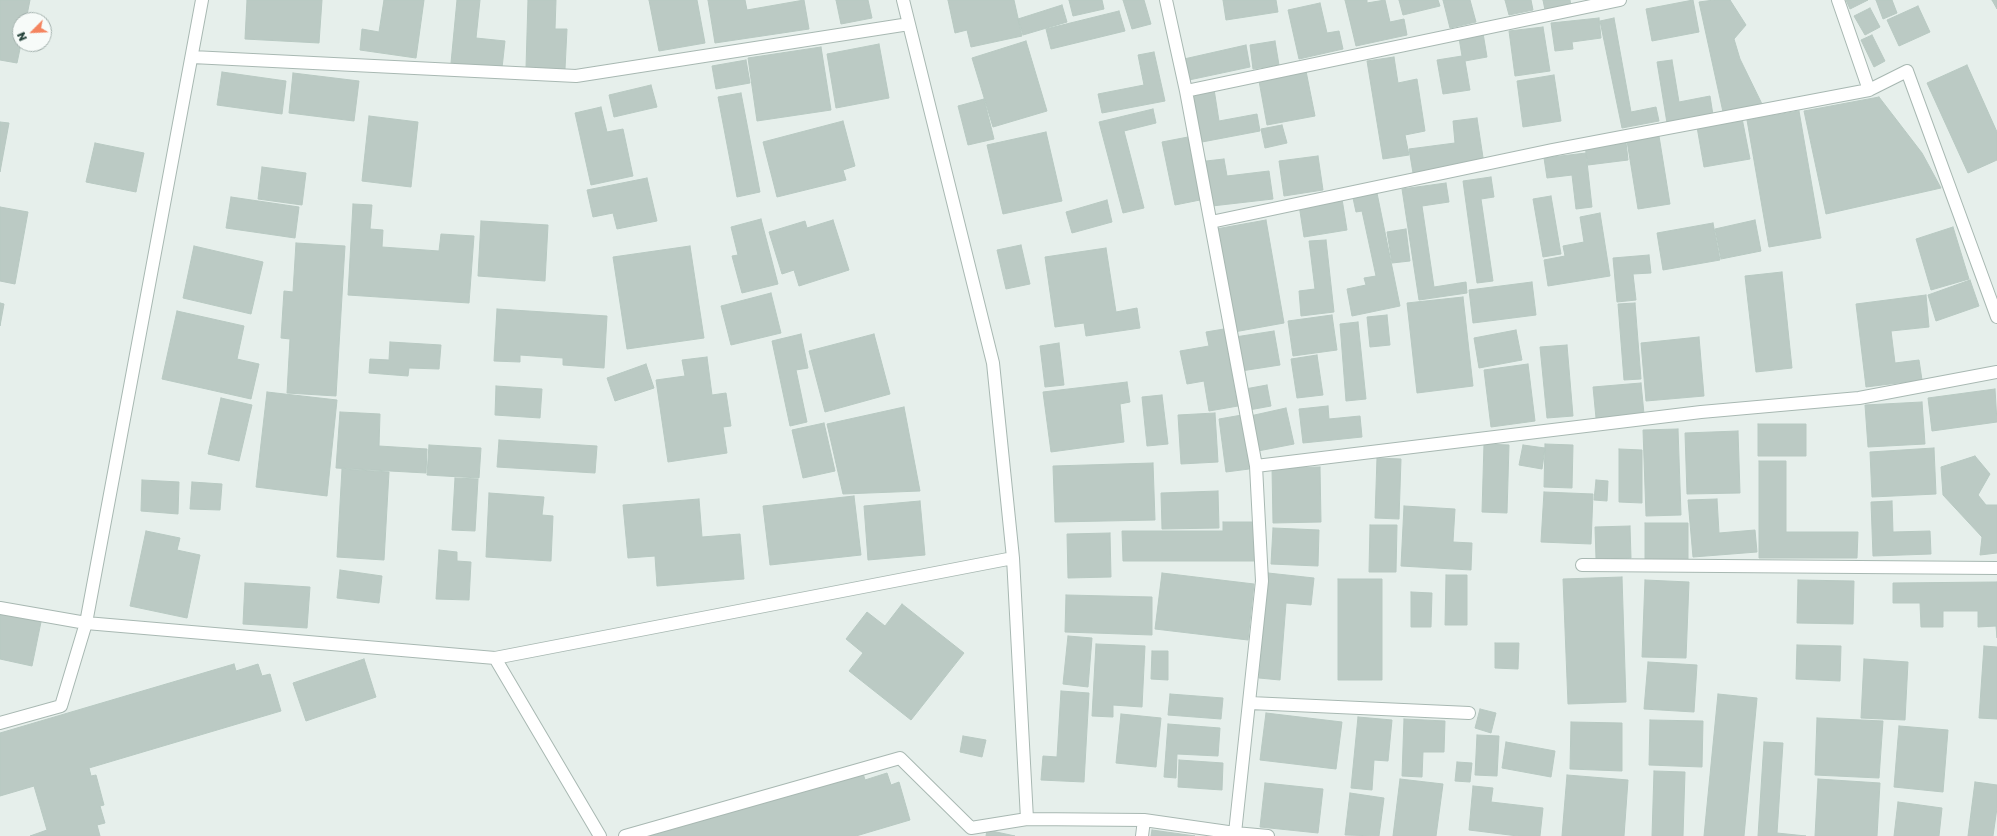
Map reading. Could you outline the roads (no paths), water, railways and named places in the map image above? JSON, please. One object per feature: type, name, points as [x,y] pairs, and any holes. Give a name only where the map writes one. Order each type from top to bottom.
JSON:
[{"type":"street","points":[[0,723],[61,706],[86,622],[202,0]]},
{"type":"street","points":[[903,0],[993,363],[1014,558],[1027,819]]},
{"type":"street","points":[[1166,0],[1186,91],[1256,466],[1262,581],[1235,834]]},
{"type":"street","points":[[1186,91],[1620,0]]},
{"type":"street","points":[[1838,0],[1869,90]]},
{"type":"street","points":[[192,57],[576,76],[909,24]]},
{"type":"street","points":[[1211,222],[1552,150],[1869,90],[1907,71],[1997,316]]},
{"type":"street","points":[[1256,466],[1701,412],[1859,398],[1997,372]]},
{"type":"street","points":[[0,608],[86,622],[496,658],[1014,558]]},
{"type":"street","points":[[1582,565],[1997,568]]},
{"type":"street","points":[[496,658],[600,836]]},
{"type":"street","points":[[1250,704],[1469,713]]},
{"type":"street","points":[[625,836],[900,758],[972,828],[1027,819],[1144,820],[1235,834],[1268,836]]},
{"type":"street","points":[[1142,836],[1144,820]]}]
